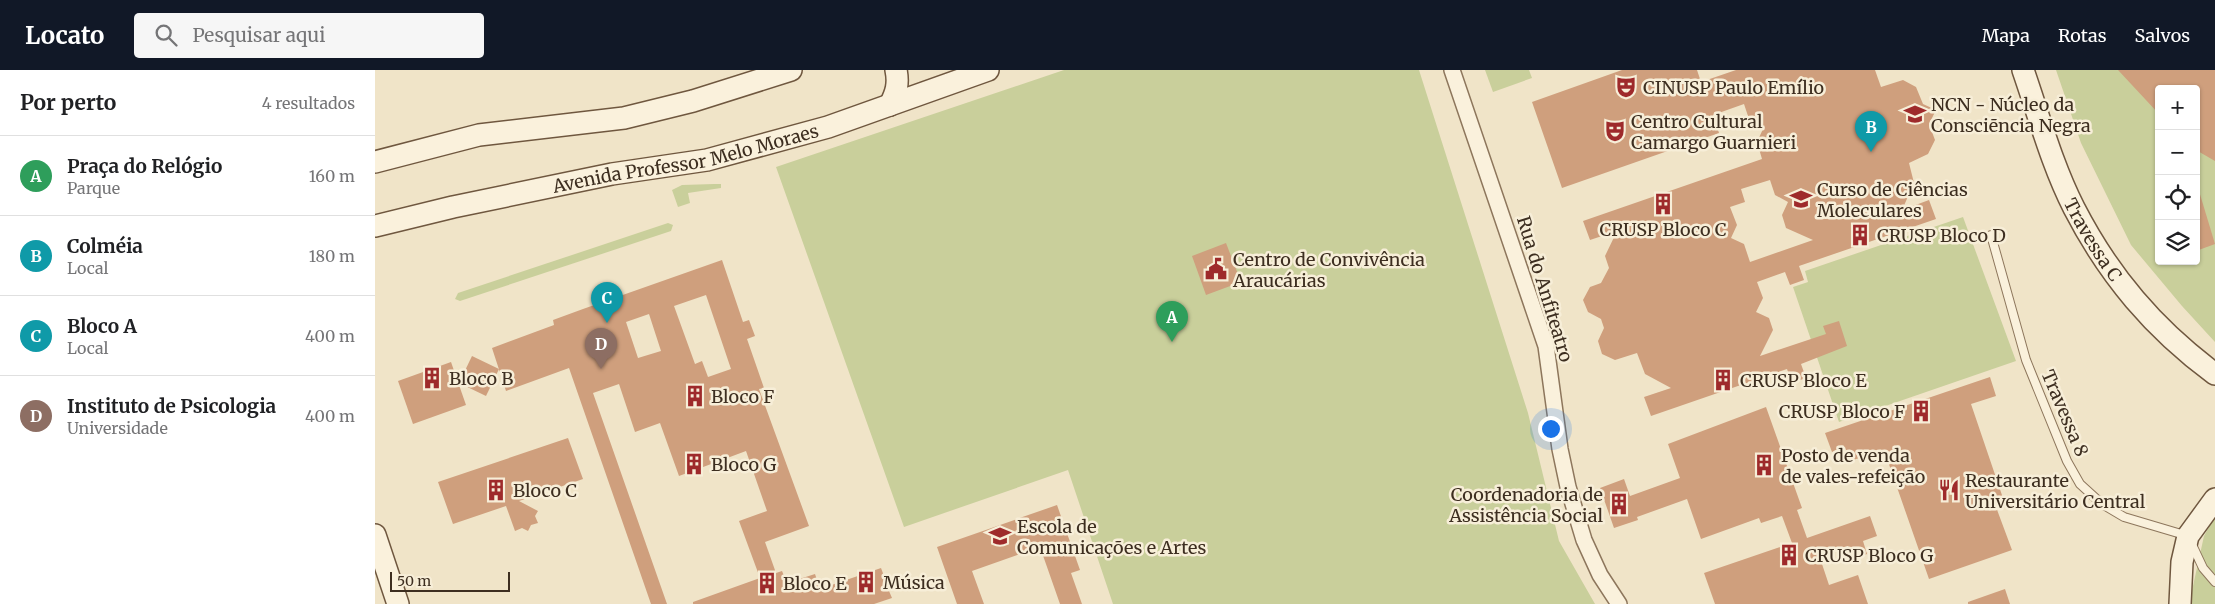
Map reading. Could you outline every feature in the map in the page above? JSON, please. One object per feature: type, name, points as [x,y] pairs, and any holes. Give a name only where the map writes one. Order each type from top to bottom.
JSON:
[{"type":"street","points":[[375,162],[479,135],[624,118],[693,101],[791,70]]},
{"type":"street","points":[[889,106],[897,88],[895,70]]},
{"type":"street","name":"Avenida Professor Melo Moraes","points":[[375,226],[453,207],[611,174],[707,160],[828,127],[988,70]]},
{"type":"street","name":"Rua do Anfiteatro","points":[[1453,70],[1546,346],[1560,449],[1568,487],[1582,531],[1600,575],[1619,604]]},
{"type":"street","name":"Travessa C","points":[[2023,70],[2070,199],[2108,267],[2137,304],[2180,348],[2215,374]]},
{"type":"street","points":[[2180,604],[2183,562],[2189,536],[2215,499]]},
{"type":"street","points":[[375,535],[398,604]]},
{"type":"lane","name":"Travessa 8","points":[[1991,235],[2026,360],[2067,461],[2080,484],[2102,504],[2124,517],[2189,536]]},
{"type":"lane","points":[[2189,536],[2203,568],[2215,582]]},
{"type":"green space","points":[[1064,70],[1419,70],[1528,413],[1559,541],[1595,604],[1113,604],[1068,470],[904,527],[776,167]]},
{"type":"green space","points":[[1485,70],[1529,70],[1532,78],[1493,92]]},
{"type":"green space","points":[[2056,70],[2215,70],[2215,342],[2131,245],[2081,143]]},
{"type":"green space","points":[[721,184],[721,188],[688,193],[690,203],[678,207],[672,190],[682,185]]},
{"type":"green space","points":[[1963,217],[2016,361],[1839,422],[1793,287],[1808,282],[1805,271]]},
{"type":"green space","points":[[668,223],[673,225],[671,231],[460,301],[455,299],[458,293]]},
{"type":"green space","points":[[2215,516],[2215,604],[2189,604],[2204,536]]},
{"type":"building","points":[[1622,70],[1697,70],[1701,82],[1736,70],[1875,70],[1881,87],[1903,80],[1916,87],[1923,104],[1936,110],[1929,124],[1935,140],[1928,154],[1909,163],[1914,183],[1902,210],[1929,200],[1936,219],[1799,266],[1804,280],[1790,285],[1785,272],[1757,282],[1763,298],[1756,312],[1769,318],[1773,330],[1760,356],[1826,334],[1823,326],[1839,321],[1847,346],[1801,364],[1806,378],[1792,383],[1787,369],[1651,416],[1644,397],[1671,388],[1645,374],[1637,353],[1615,360],[1602,354],[1598,341],[1604,328],[1601,319],[1588,312],[1583,300],[1590,287],[1601,283],[1609,268],[1605,256],[1617,231],[1590,240],[1583,221],[1762,159],[1757,142],[1763,129],[1750,122],[1744,104],[1713,115],[1719,133],[1562,188],[1532,102]],"holes":[[[1770,180],[1775,195],[1788,202],[1782,215],[1786,228],[1813,240],[1750,262],[1744,244],[1731,238],[1737,225],[1730,207],[1745,202],[1741,189]]]},
{"type":"building","points":[[2118,70],[2215,70],[2215,161],[2200,152],[2200,85],[2155,85],[2155,110]]},
{"type":"building","points":[[2200,194],[2215,244],[2200,250]]},
{"type":"building","name":"Centro de Convivência Araucárias","points":[[1226,243],[1241,282],[1206,295],[1192,256]]},
{"type":"building","points":[[722,260],[743,322],[749,320],[755,336],[747,339],[764,388],[759,389],[809,526],[765,542],[776,573],[782,571],[787,583],[815,574],[820,589],[881,568],[884,576],[890,574],[895,588],[889,591],[892,598],[874,604],[693,604],[693,602],[760,578],[739,521],[767,511],[746,451],[679,476],[660,423],[635,432],[619,384],[593,393],[667,604],[651,604],[569,368],[506,391],[492,348],[554,325],[553,320]],"holes":[[[706,295],[731,369],[708,377],[702,361],[695,364],[674,306]],[[649,314],[661,351],[638,358],[626,322]]]},
{"type":"building","points":[[472,356],[499,369],[486,396],[459,383]]},
{"type":"building","points":[[451,362],[466,405],[413,424],[398,381]]},
{"type":"building","name":"Restaurante Universitário Central","points":[[1990,377],[1996,396],[1971,404],[2005,504],[1996,507],[2012,550],[1929,579],[1884,450],[1850,461],[1845,447],[1832,452],[1825,433]]},
{"type":"building","points":[[1766,407],[1802,508],[1797,510],[1807,538],[1870,516],[1877,536],[1863,541],[1867,554],[1853,560],[1848,546],[1819,555],[1829,585],[1858,575],[1868,604],[1715,604],[1704,573],[1792,543],[1782,516],[1761,523],[1759,518],[1701,539],[1687,499],[1637,517],[1638,520],[1614,528],[1600,488],[1624,479],[1630,496],[1680,478],[1668,444]]},
{"type":"building","name":"Bloco C","points":[[568,438],[583,479],[519,501],[538,511],[535,516],[538,523],[531,525],[528,531],[522,528],[515,531],[506,506],[453,524],[438,482]]},
{"type":"building","points":[[1057,505],[1080,570],[1071,573],[1082,604],[1060,604],[1040,547],[972,571],[984,604],[957,604],[937,547]]},
{"type":"building","points":[[2005,589],[2010,604],[1968,604],[1968,602]]},
{"type":"place","name":"CINUSP Paulo Emílio","points":[[1626,87]]},
{"type":"place","name":"NCN - Núcleo da Consciẽncia Negra","points":[[1915,114]]},
{"type":"place","name":"Centro Cultural Camargo Guarnieri","points":[[1615,131]]},
{"type":"place","name":"Colméia","points":[[1871,152]]},
{"type":"place","name":"Curso de Ciências Moleculares","points":[[1801,199]]},
{"type":"place","name":"CRUSP Bloco C","points":[[1663,204]]},
{"type":"place","name":"CRUSP Bloco D","points":[[1860,235]]},
{"type":"place","name":"Centro de Convivência Araucárias","points":[[1216,269]]},
{"type":"place","name":"Bloco A","points":[[607,323]]},
{"type":"place","name":"Praça do Relógio","points":[[1172,342]]},
{"type":"place","name":"Instituto de Psicologia","points":[[601,369]]},
{"type":"place","name":"Bloco B","points":[[432,378]]},
{"type":"place","name":"CRUSP Bloco E","points":[[1723,380]]},
{"type":"place","name":"Bloco F","points":[[695,396]]},
{"type":"place","name":"CRUSP Bloco F","points":[[1921,411]]},
{"type":"place","name":"Bloco G","points":[[694,464]]},
{"type":"place","name":"Posto de venda de vales-refeição","points":[[1764,465]]},
{"type":"place","name":"Bloco C","points":[[496,490]]},
{"type":"place","name":"Restaurante Universitário Central","points":[[1949,490]]},
{"type":"place","name":"Coordenadoria de Assistência Social","points":[[1619,504]]},
{"type":"place","name":"Escola de Comunicações e Artes","points":[[1000,536]]},
{"type":"place","name":"CRUSP Bloco G","points":[[1789,555]]},
{"type":"place","name":"Música","points":[[866,582]]},
{"type":"place","name":"Bloco E","points":[[767,583]]}]
